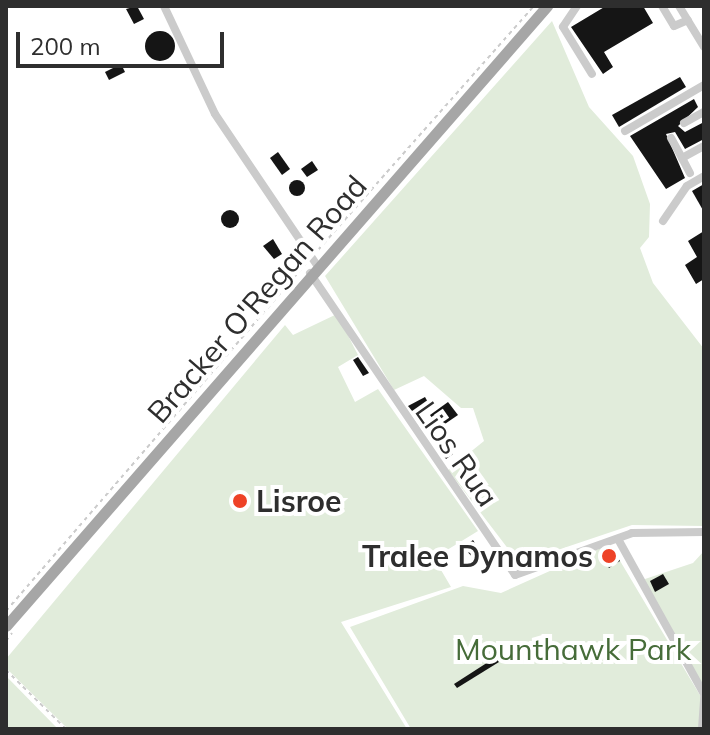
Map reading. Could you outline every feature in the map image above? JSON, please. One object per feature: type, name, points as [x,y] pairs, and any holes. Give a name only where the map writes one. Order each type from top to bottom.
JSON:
[{"type":"main road","name":"Bracker O'Regan Road","points":[[6,626],[313,265],[547,6]]},
{"type":"street","points":[[164,6],[215,114],[313,265]]},
{"type":"street","points":[[577,6],[563,27],[592,74]]},
{"type":"street","points":[[662,6],[674,26],[688,20]]},
{"type":"street","points":[[679,6],[704,47]]},
{"type":"street","points":[[625,131],[704,85]]},
{"type":"street","points":[[684,123],[704,112]]},
{"type":"street","points":[[671,138],[690,173]]},
{"type":"street","points":[[682,158],[704,146]]},
{"type":"street","points":[[663,221],[687,186],[704,176]]},
{"type":"street","name":"Lios Rua","points":[[313,265],[515,575],[651,529],[704,532]]},
{"type":"street","points":[[618,539],[704,696],[701,727],[690,729]]},
{"type":"path","points":[[6,611],[296,279],[313,265],[534,6]]},
{"type":"path","points":[[6,670],[66,729]]},
{"type":"green space","points":[[552,21],[589,107],[633,156],[650,204],[649,237],[640,248],[653,283],[704,349],[704,526],[632,525],[519,563],[448,470],[484,441],[473,408],[461,408],[424,376],[394,390],[325,276]]},
{"type":"green space","points":[[337,314],[358,355],[338,367],[355,402],[378,389],[478,531],[434,558],[451,587],[341,622],[407,729],[68,729],[6,668],[6,659],[285,325],[293,335]]},
{"type":"green space","name":"Mounthawk Park","points":[[610,544],[704,702],[704,729],[411,729],[350,627],[463,586],[501,593]]},
{"type":"green space","points":[[704,551],[704,688],[642,580],[693,563]]},
{"type":"green space","points":[[6,676],[58,729],[6,729]]},
{"type":"building","points":[[137,6],[144,19],[134,24],[126,9]]},
{"type":"building","points":[[606,6],[643,6],[653,23],[604,52],[613,67],[603,74],[571,27]]},
{"type":"building","points":[[160,31],[171,35],[175,46],[171,57],[160,61],[149,57],[145,46],[149,35]]},
{"type":"building","points":[[121,64],[125,72],[109,80],[105,72]]},
{"type":"building","points":[[680,77],[686,87],[619,127],[612,115]]},
{"type":"building","points":[[694,99],[698,107],[678,126],[685,132],[704,122],[704,139],[685,149],[675,132],[666,134],[685,178],[666,189],[630,136]]},
{"type":"building","points":[[278,152],[290,169],[282,175],[270,158]]},
{"type":"building","points":[[312,161],[318,170],[307,177],[301,169]]},
{"type":"building","points":[[297,180],[305,188],[297,196],[289,188]]},
{"type":"building","points":[[704,184],[704,212],[692,191]]},
{"type":"building","points":[[226,210],[234,210],[239,219],[237,226],[226,228],[221,223],[221,215]]},
{"type":"building","points":[[704,231],[704,279],[696,284],[685,265],[697,257],[688,241]]},
{"type":"building","points":[[273,239],[282,254],[274,259],[263,246]]},
{"type":"building","points":[[358,357],[369,373],[363,376],[353,360]]},
{"type":"building","points":[[425,397],[429,404],[413,412],[408,406]]},
{"type":"building","points":[[448,402],[458,415],[439,428],[430,415]]},
{"type":"building","points":[[444,441],[453,454],[446,459],[437,446]]},
{"type":"building","points":[[473,540],[483,556],[476,561],[463,547]]},
{"type":"building","name":"Tralee Dynamos","points":[[611,548],[620,561],[609,568],[599,552]]},
{"type":"building","points":[[663,574],[669,584],[655,592],[650,581]]},
{"type":"building","points":[[496,657],[499,662],[457,688],[454,684]]},
{"type":"place","name":"Lisroe","points":[[240,501]]},
{"type":"place","name":"Tralee Dynamos","points":[[609,556]]}]
